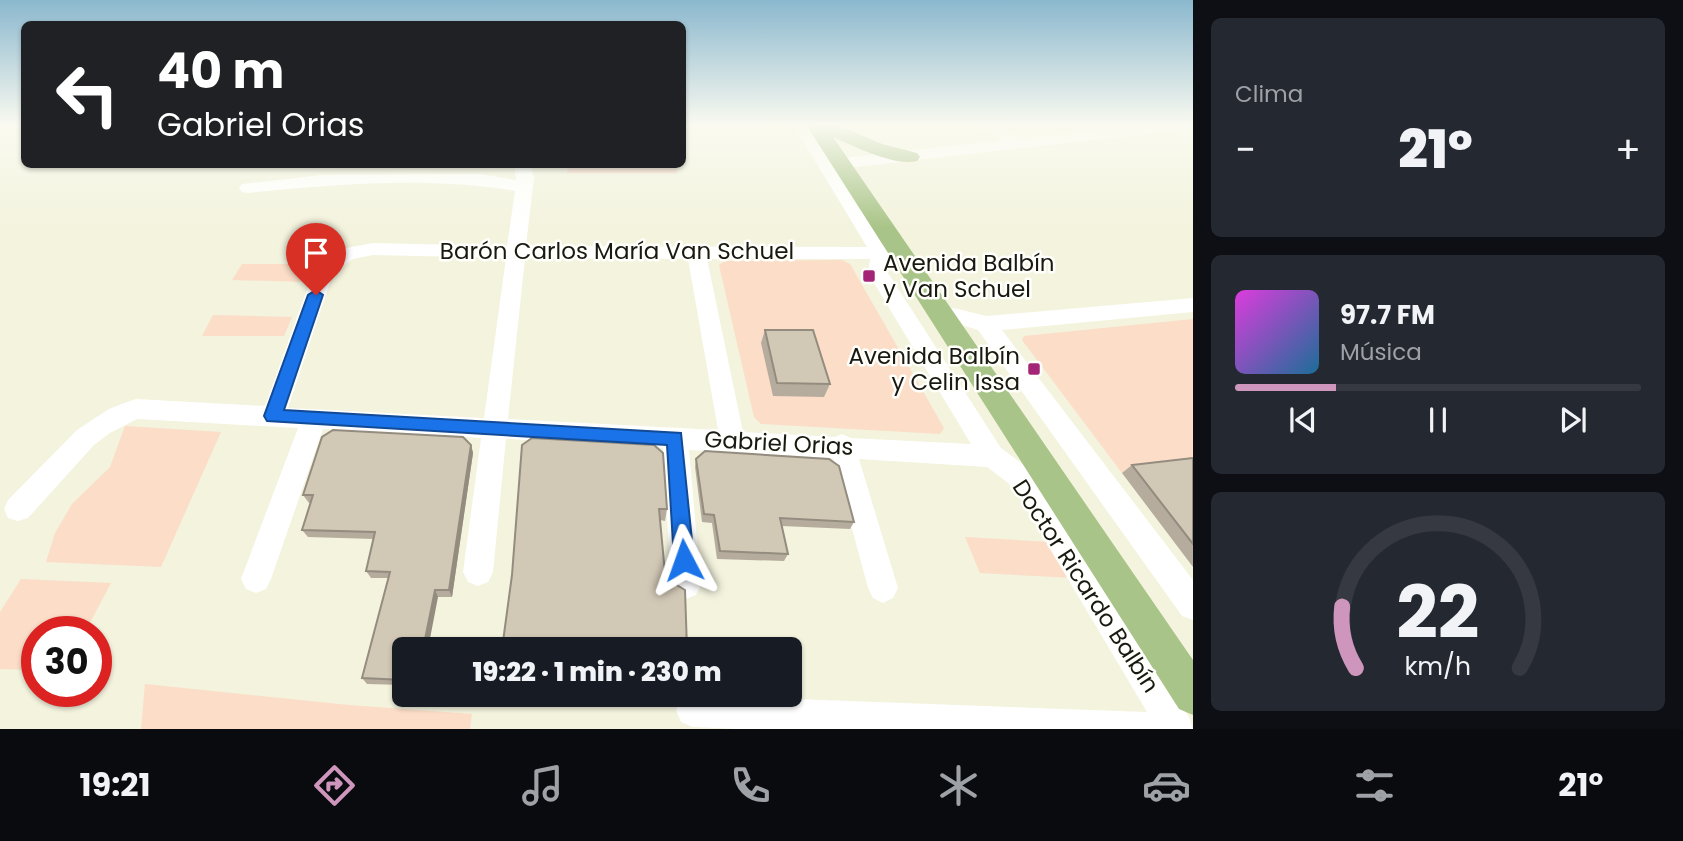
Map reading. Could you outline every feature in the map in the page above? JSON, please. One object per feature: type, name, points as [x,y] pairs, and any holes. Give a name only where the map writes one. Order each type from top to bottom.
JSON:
[{"type":"main road","points":[[837,160],[1193,695]]},
{"type":"main road","points":[[839,164],[954,315],[1193,660]]},
{"type":"street","name":"Doctor Ricardo Balbín","points":[[835,160],[880,253],[878,273],[992,456],[1016,474],[1027,487],[1177,729]]},
{"type":"street","points":[[839,164],[879,160]]},
{"type":"street","points":[[323,180],[352,168]]},
{"type":"street","points":[[247,188],[323,180],[480,179],[523,176],[478,572]]},
{"type":"street","name":"Barón Carlos María Van Schuel","points":[[273,416],[324,270],[338,258],[354,251],[880,253]]},
{"type":"street","points":[[696,252],[732,440]]},
{"type":"street","points":[[954,315],[986,324],[1193,304]]},
{"type":"street","points":[[986,324],[1193,604]]},
{"type":"street","name":"Gabriel Orias","points":[[18,509],[90,430],[117,414],[136,409],[992,456]]},
{"type":"street","points":[[256,579],[314,419]]},
{"type":"street","points":[[675,438],[686,584]]},
{"type":"street","points":[[842,446],[883,588]]},
{"type":"street","points":[[693,710],[948,723],[1163,729]]},
{"type":"shaded area","points":[[568,168],[676,168],[677,173],[567,173]]},
{"type":"shaded area","points":[[842,260],[850,264],[944,428],[940,434],[761,424],[754,417],[719,265],[725,261]]},
{"type":"shaded area","points":[[242,264],[310,264],[313,268],[307,282],[232,280]]},
{"type":"shaded area","points":[[213,315],[292,317],[284,336],[202,336]]},
{"type":"shaded area","points":[[1193,319],[1193,465],[1122,473],[1022,340],[1024,336]]},
{"type":"shaded area","points":[[125,426],[221,432],[161,567],[46,562],[55,533],[72,504],[110,467]]},
{"type":"shaded area","points":[[965,537],[1050,542],[1073,578],[980,573]]},
{"type":"shaded area","points":[[21,579],[111,583],[93,616],[21,616],[21,670],[0,669],[0,612]]},
{"type":"shaded area","points":[[145,684],[349,705],[472,714],[470,729],[141,729]]},
{"type":"building","points":[[765,330],[813,330],[830,384],[777,383]]},
{"type":"building","points":[[333,430],[463,437],[471,445],[449,590],[435,590],[425,637],[392,637],[392,679],[362,678],[390,572],[366,571],[375,532],[302,530],[313,495],[303,495],[322,437]]},
{"type":"building","points":[[532,438],[654,445],[663,453],[667,509],[659,509],[666,584],[675,584],[685,590],[687,637],[504,637],[512,575],[522,445]]},
{"type":"building","points":[[705,451],[829,459],[839,466],[854,522],[780,518],[788,554],[720,551],[714,515],[704,514],[696,459]]},
{"type":"building","points":[[1193,458],[1193,544],[1132,465]]},
{"type":"place","name":"Avenida Balbín y Van Schuel","points":[[869,276]]},
{"type":"place","name":"Avenida Balbín y Celin Issa","points":[[1034,369]]},
{"type":"route","points":[[316,295],[273,416],[675,438],[684,560]]}]
